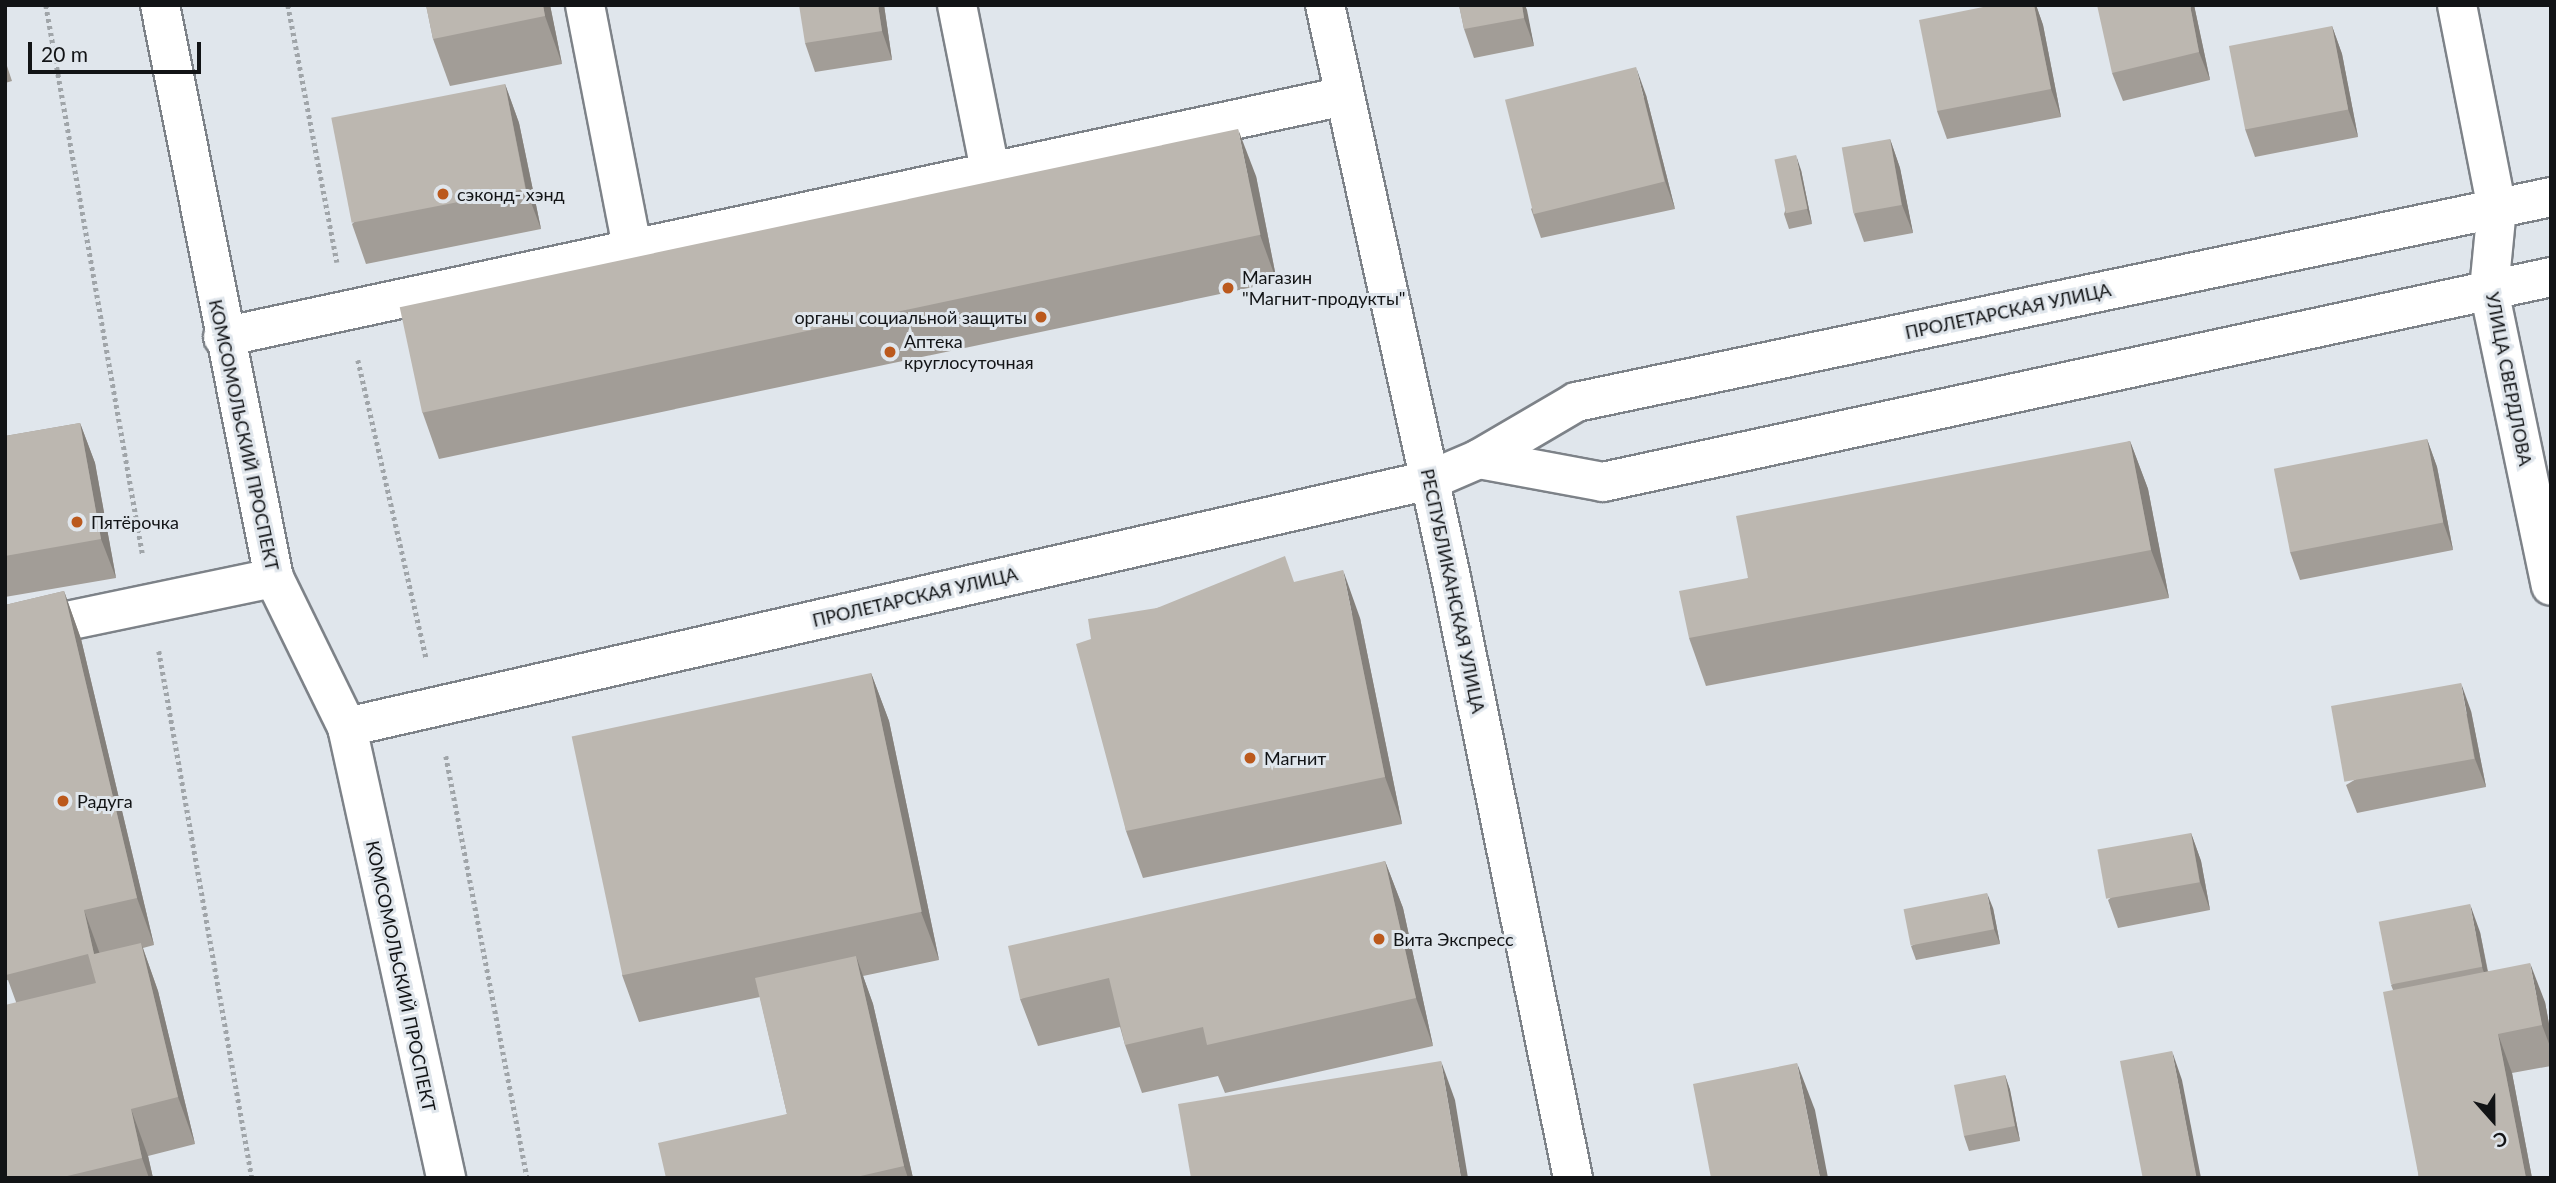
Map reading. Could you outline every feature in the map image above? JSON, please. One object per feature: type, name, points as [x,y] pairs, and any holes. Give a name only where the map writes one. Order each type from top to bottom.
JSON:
[{"type":"street","name":"КОМСОМОЛЬСКИЙ ПРОСПЕКТ","points":[[160,5],[223,337],[274,578],[347,727],[446,1178]]},
{"type":"street","points":[[585,5],[632,247]]},
{"type":"street","points":[[957,5],[991,175]]},
{"type":"street","name":"РЕСПУБЛИКАНСКАЯ УЛИЦА","points":[[1325,5],[1430,480],[1573,1178]]},
{"type":"street","name":"УЛИЦА СВЕРДЛОВА","points":[[2457,5],[2497,208],[2489,290],[2551,586]]},
{"type":"street","points":[[223,337],[632,247],[991,175],[1343,96]]},
{"type":"street","name":"ПРОЛЕТАРСКАЯ УЛИЦА","points":[[347,727],[1430,480],[1479,459],[1576,401],[2551,197]]},
{"type":"street","points":[[1479,459],[1603,482],[2551,277]]},
{"type":"street","points":[[5,634],[274,578]]},
{"type":"path","points":[[288,5],[347,310],[437,707],[527,1178]]},
{"type":"building","points":[[426,5],[543,5],[545,16],[433,39]]},
{"type":"building","points":[[799,5],[878,5],[882,31],[805,43]]},
{"type":"building","points":[[1459,5],[1522,5],[1524,18],[1464,29]]},
{"type":"building","points":[[1993,5],[2034,5],[2051,89],[1937,111],[1919,20]]},
{"type":"building","points":[[2097,5],[2190,5],[2199,52],[2112,73]]},
{"type":"building","points":[[2332,26],[2348,109],[2245,129],[2229,46]]},
{"type":"building","points":[[1636,67],[1665,181],[1534,214],[1505,100]]},
{"type":"building","points":[[505,84],[525,189],[352,223],[331,118]]},
{"type":"building","points":[[1238,129],[1260,235],[422,413],[400,307]]},
{"type":"building","points":[[1890,139],[1902,205],[1853,213],[1842,148]]},
{"type":"building","points":[[1796,155],[1807,209],[1786,213],[1774,160]]},
{"type":"building","points":[[80,423],[101,539],[5,556],[5,436]]},
{"type":"building","points":[[2427,439],[2443,522],[2290,552],[2274,469]]},
{"type":"building","points":[[2130,441],[2151,550],[1689,638],[1679,591],[1748,578],[1736,516]]},
{"type":"building","name":"Магнит","points":[[1285,556],[1294,582],[1343,570],[1385,777],[1126,831],[1076,644],[1091,639],[1088,619],[1157,608]]},
{"type":"building","name":"Радуга","points":[[64,591],[137,898],[84,910],[94,954],[141,943],[178,1097],[131,1109],[142,1158],[59,1178],[5,1178],[5,1005],[96,983],[88,954],[6,975],[5,971],[5,605]]},
{"type":"building","points":[[871,673],[922,912],[622,975],[572,737]]},
{"type":"building","points":[[2461,683],[2474,759],[2344,782],[2331,706]]},
{"type":"building","points":[[2191,833],[2200,882],[2106,899],[2097,849]]},
{"type":"building","points":[[1385,861],[1416,998],[1207,1045],[1203,1027],[1125,1045],[1109,978],[1020,999],[1008,946]]},
{"type":"building","points":[[1987,893],[1994,929],[1911,946],[1904,909]]},
{"type":"building","points":[[2470,904],[2482,967],[2391,985],[2379,922]]},
{"type":"building","points":[[856,956],[904,1166],[852,1178],[666,1178],[658,1143],[787,1114],[755,978]]},
{"type":"building","points":[[2530,963],[2542,1025],[2498,1034],[2526,1178],[2419,1178],[2383,992]]},
{"type":"building","points":[[2172,1051],[2197,1178],[2143,1178],[2120,1061]]},
{"type":"building","points":[[1441,1061],[1461,1178],[1191,1178],[1178,1104]]},
{"type":"building","points":[[1797,1063],[1820,1178],[1711,1178],[1693,1084]]},
{"type":"building","points":[[2005,1075],[2015,1126],[1964,1136],[1954,1085]]},
{"type":"place","name":"сэконд- хэнд","points":[[443,194]]},
{"type":"place","name":"Магазин \"Магнит-продукты\"","points":[[1228,288]]},
{"type":"place","name":"органы социальной защиты","points":[[1041,317]]},
{"type":"place","name":"Аптека круглосуточная","points":[[890,352]]},
{"type":"place","name":"Пятёрочка","points":[[77,522]]},
{"type":"place","name":"Магнит","points":[[1250,758]]},
{"type":"place","name":"Радуга","points":[[63,801]]},
{"type":"place","name":"Вита Экспресс","points":[[1379,939]]}]
